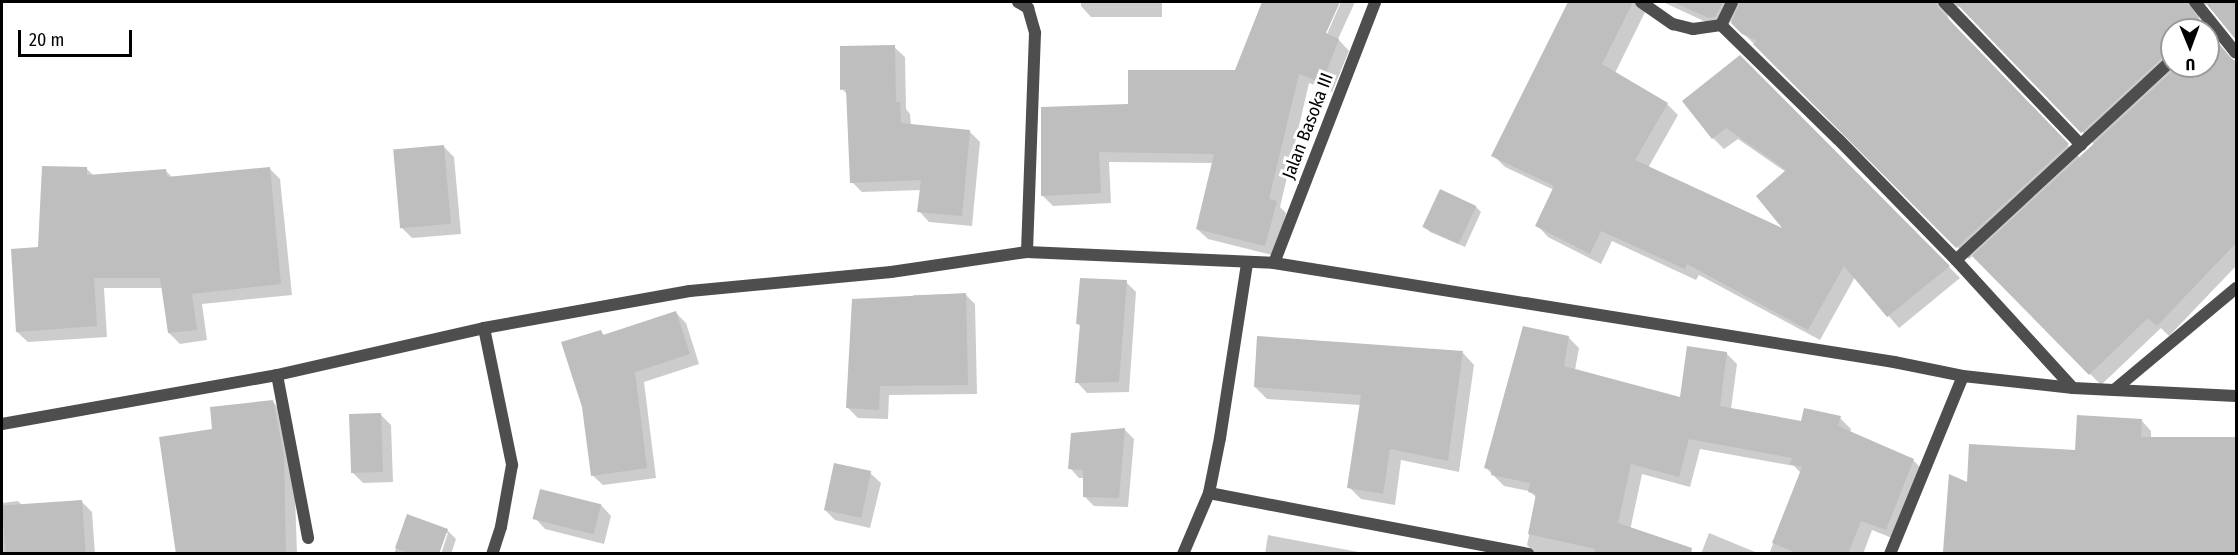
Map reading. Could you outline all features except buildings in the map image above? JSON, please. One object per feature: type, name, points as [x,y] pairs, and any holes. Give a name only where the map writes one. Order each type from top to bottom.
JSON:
[{"type":"street","points":[[1018,2],[1028,8],[1035,33],[1027,252]]},
{"type":"street","name":"Jalan Basoka III","points":[[1274,263],[1375,2]]},
{"type":"street","points":[[1641,2],[1673,24],[1693,29],[1721,25]]},
{"type":"street","points":[[1721,25],[1732,2]]},
{"type":"street","points":[[1944,2],[2081,145]]},
{"type":"street","points":[[2195,2],[2203,18]]},
{"type":"street","points":[[1721,25],[1838,139],[1956,260],[2073,388]]},
{"type":"street","points":[[2220,38],[2236,53]]},
{"type":"street","points":[[1956,260],[2160,71]]},
{"type":"street","points":[[2,424],[277,375],[484,328],[690,291],[891,272],[1027,252],[1274,263],[1894,362],[1963,376],[2073,388],[2236,396]]},
{"type":"street","points":[[1183,554],[1209,494],[1247,263]]},
{"type":"street","points":[[2114,390],[2236,288]]},
{"type":"street","points":[[484,328],[512,465],[501,527],[492,554]]},
{"type":"street","points":[[277,375],[308,538]]},
{"type":"street","points":[[1890,554],[1963,376]]},
{"type":"street","points":[[1209,494],[1528,554]]}]
